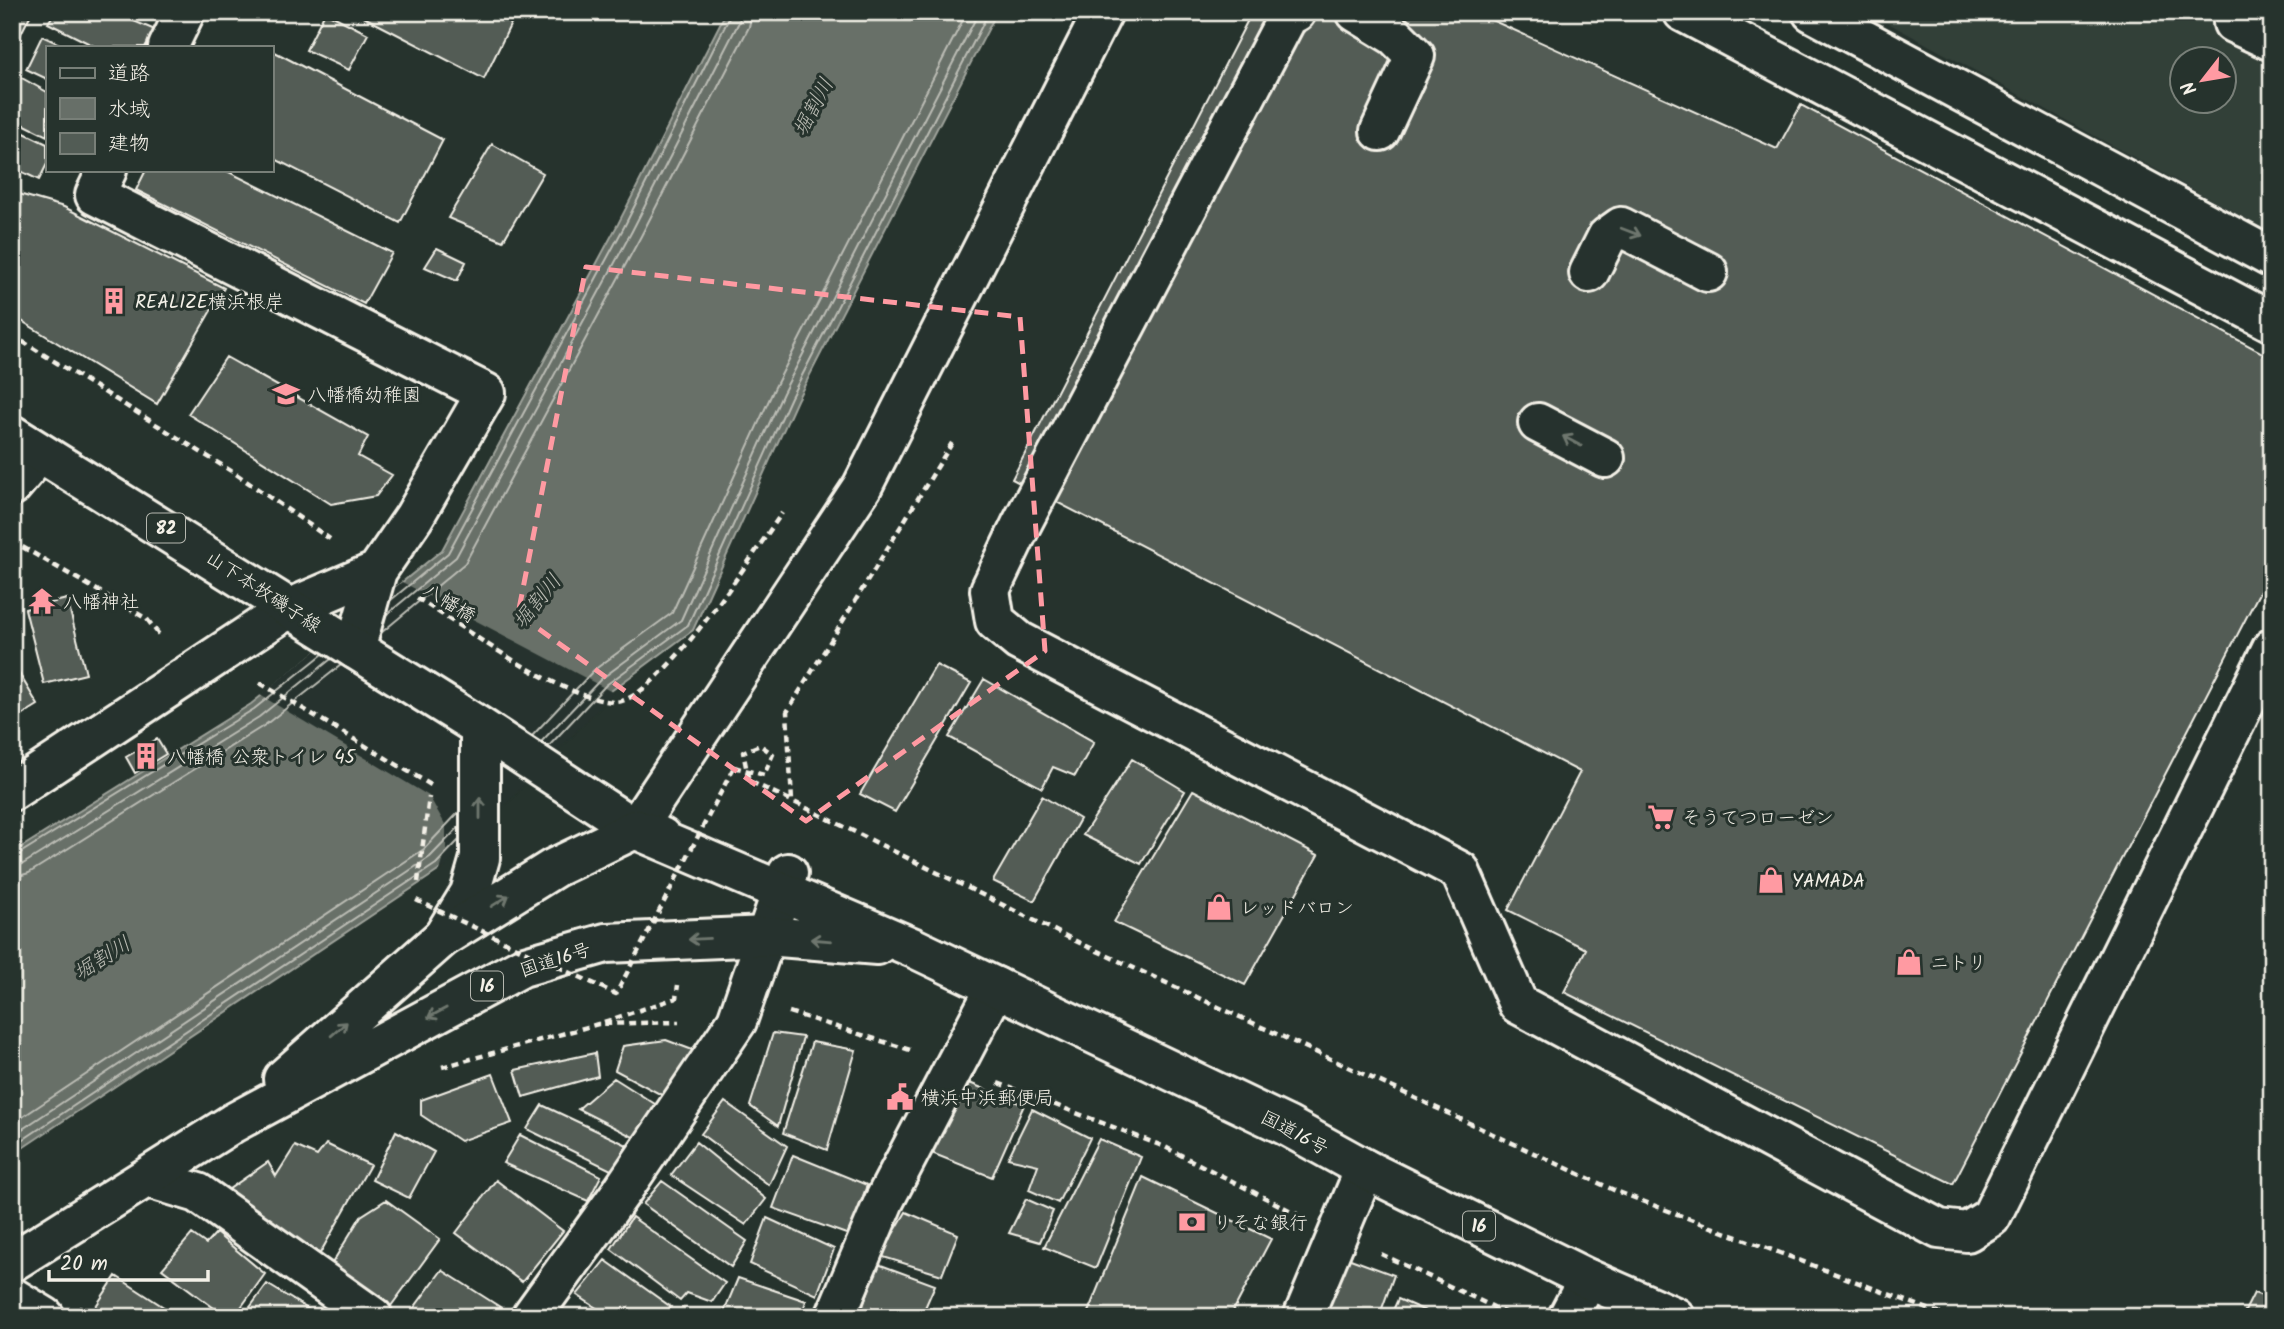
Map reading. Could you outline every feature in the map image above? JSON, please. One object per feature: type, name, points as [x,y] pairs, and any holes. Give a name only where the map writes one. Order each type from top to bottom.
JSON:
[{"type":"main road","points":[[168,46],[185,12]]},
{"type":"main road","points":[[635,829],[862,487],[1103,12]]},
{"type":"main road","points":[[1296,12],[1287,16],[1021,525],[990,590],[995,621],[1018,641],[1460,871],[1518,1004],[1939,1229],[1967,1232],[1990,1217],[2272,648]]},
{"type":"main road","points":[[1356,12],[1395,36],[1415,56],[1380,131]]},
{"type":"main road","points":[[1683,12],[2272,322]]},
{"type":"main road","points":[[1812,12],[2272,258]]},
{"type":"main road","points":[[2238,12],[2233,23],[2272,41]]},
{"type":"main road","points":[[106,172],[95,195],[486,393],[414,517],[377,571],[366,611],[344,643]]},
{"type":"main road","points":[[1589,273],[1607,237],[1621,227],[1708,272]]},
{"type":"main road","points":[[1538,424],[1605,458]]},
{"type":"main road","points":[[12,486],[26,444]]},
{"type":"main road","name":"山下本牧磯子線","points":[[26,444],[194,545],[288,609],[480,727],[635,829]]},
{"type":"main road","points":[[12,791],[288,609],[377,571]]},
{"type":"main road","points":[[443,937],[470,893],[480,858],[480,727]]},
{"type":"main road","name":"国道16号","points":[[233,1123],[443,937],[554,868],[635,829],[785,882],[914,948],[1287,1126],[1365,1169],[1588,1279],[1675,1317]]},
{"type":"main road","points":[[531,1317],[622,1191],[737,1021],[785,882]]},
{"type":"main road","name":"国道16号","points":[[12,1262],[233,1123],[523,967],[606,943],[767,936],[914,948]]},
{"type":"main road","points":[[835,1317],[884,1201],[996,987]]},
{"type":"main road","points":[[1303,1317],[1365,1169]]},
{"type":"main road","points":[[149,1178],[198,1194],[373,1317]]},
{"type":"main road","points":[[1568,1317],[1588,1279]]},
{"type":"main road","points":[[12,1297],[45,1317]]},
{"type":"path","points":[[12,335],[236,474],[333,541]]},
{"type":"path","points":[[792,801],[786,712],[952,443]]},
{"type":"path","name":"八幡橋","points":[[408,593],[560,687],[615,702],[633,697],[695,638],[782,513]]},
{"type":"path","points":[[12,541],[147,619],[160,633]]},
{"type":"path","points":[[270,688],[430,785],[416,900],[616,994],[734,767],[744,770],[754,772],[764,775],[773,754],[760,745],[743,752],[745,761],[747,771],[749,781],[1080,943],[1616,1191],[1949,1317]]},
{"type":"path","points":[[439,1068],[598,1024],[676,998],[678,984]]},
{"type":"path","points":[[598,1024],[737,1021],[793,1012],[913,1051]]},
{"type":"path","points":[[997,1082],[1165,1146],[1338,1234],[1515,1317]]},
{"type":"highlighted area","points":[[586,267],[1020,317],[1045,651],[806,821],[518,614]]},
{"type":"shaded area","points":[[1868,12],[2272,12],[2272,233]]},
{"type":"water","name":"堀割川","points":[[726,12],[997,12],[797,400],[693,630],[611,691],[441,869],[12,1155],[12,853],[251,704],[442,550],[618,224]]},
{"type":"pier","points":[[402,582],[614,693],[439,874],[446,851],[446,826],[429,796],[260,695]]},
{"type":"building","points":[[12,12],[32,12],[12,51]]},
{"type":"building","points":[[55,12],[132,12],[129,19],[155,30],[146,46],[94,46],[48,23]]},
{"type":"building","points":[[325,12],[368,34],[349,70],[306,50]]},
{"type":"building","points":[[354,12],[511,12],[515,15],[484,79]]},
{"type":"building","points":[[1252,12],[1474,12],[1777,149],[1801,105],[2272,358],[2272,568],[1953,1184],[1564,992],[1586,949],[1508,910],[1580,772],[1012,479]]},
{"type":"building","points":[[42,36],[64,46],[46,46],[46,79],[26,69]]},
{"type":"building","points":[[273,51],[443,140],[400,223],[273,158]]},
{"type":"building","points":[[20,77],[46,91],[46,136],[13,119],[17,111],[12,108],[12,91]]},
{"type":"building","points":[[12,127],[46,144],[46,166],[39,180],[12,167]]},
{"type":"building","points":[[492,144],[543,173],[503,241],[448,218]]},
{"type":"building","points":[[145,172],[229,172],[392,253],[364,304],[136,190]]},
{"type":"building","name":"REALIZE横浜根岸","points":[[12,192],[64,207],[224,288],[157,404],[12,315]]},
{"type":"building","points":[[437,248],[466,262],[457,281],[425,267]]},
{"type":"building","points":[[226,357],[368,437],[358,456],[392,475],[376,496],[331,504],[188,414]]},
{"type":"building","points":[[67,599],[86,674],[44,684],[25,609]]},
{"type":"building","points":[[14,665],[38,705],[12,721],[12,666]]},
{"type":"building","points":[[936,665],[971,683],[895,812],[860,794]]},
{"type":"building","points":[[984,679],[1094,742],[1075,776],[1053,767],[1042,788],[949,737]]},
{"type":"building","name":"八幡橋 公衆トイレ 45","points":[[157,739],[166,754],[135,773],[126,757]]},
{"type":"building","points":[[1132,759],[1185,791],[1141,864],[1083,835]]},
{"type":"building","points":[[1193,790],[1318,855],[1245,985],[1114,922]]},
{"type":"building","points":[[1042,796],[1080,819],[1034,901],[993,881]]},
{"type":"building","points":[[773,1033],[803,1037],[778,1126],[750,1106]]},
{"type":"building","points":[[666,1040],[698,1052],[669,1099],[615,1070],[623,1046]]},
{"type":"building","points":[[812,1042],[856,1050],[827,1150],[783,1133]]},
{"type":"building","points":[[595,1053],[598,1076],[523,1097],[515,1070]]},
{"type":"building","points":[[493,1074],[512,1123],[460,1141],[421,1115],[421,1100]]},
{"type":"building","points":[[614,1078],[655,1104],[637,1139],[578,1109]]},
{"type":"building","points":[[967,1082],[1024,1105],[992,1177],[929,1152]]},
{"type":"building","points":[[725,1102],[787,1146],[769,1185],[701,1134]]},
{"type":"building","points":[[542,1105],[627,1145],[613,1171],[527,1129]]},
{"type":"building","points":[[1032,1109],[1090,1138],[1058,1203],[1029,1190],[1038,1165],[1008,1158]]},
{"type":"building","points":[[396,1131],[434,1152],[409,1198],[372,1180]]},
{"type":"building","points":[[520,1135],[601,1176],[588,1201],[503,1163]]},
{"type":"building","points":[[1099,1139],[1141,1157],[1096,1268],[1044,1247]]},
{"type":"building","points":[[696,1142],[766,1199],[746,1225],[671,1175]]},
{"type":"building","points":[[326,1144],[370,1165],[319,1255],[222,1194],[268,1162],[276,1176],[295,1146],[317,1156]]},
{"type":"building","points":[[793,1155],[867,1185],[849,1235],[773,1208]]},
{"type":"building","points":[[1143,1177],[1271,1239],[1230,1317],[1086,1317]]},
{"type":"building","points":[[496,1180],[563,1231],[522,1282],[456,1233]]},
{"type":"building","points":[[662,1181],[747,1241],[731,1267],[643,1204]]},
{"type":"building","points":[[1026,1199],[1053,1211],[1040,1242],[1009,1233]]},
{"type":"building","points":[[386,1200],[440,1239],[391,1306],[331,1265],[361,1216]]},
{"type":"building","points":[[906,1212],[958,1234],[942,1275],[880,1256]]},
{"type":"building","points":[[632,1217],[725,1283],[712,1302],[687,1293],[680,1301],[611,1249]]},
{"type":"building","points":[[767,1218],[834,1249],[817,1295],[750,1264]]},
{"type":"building","points":[[216,1233],[265,1274],[234,1317],[226,1317],[162,1269],[192,1234],[206,1244]]},
{"type":"building","points":[[1345,1257],[1394,1275],[1379,1317],[1311,1317]]},
{"type":"building","points":[[605,1260],[671,1307],[663,1317],[610,1317],[577,1295]]},
{"type":"building","points":[[878,1264],[935,1285],[921,1317],[860,1315]]},
{"type":"building","points":[[442,1270],[500,1307],[494,1317],[408,1316]]},
{"type":"building","points":[[116,1276],[179,1317],[73,1317],[80,1307],[92,1312]]},
{"type":"building","points":[[738,1278],[806,1301],[801,1317],[723,1314]]},
{"type":"building","points":[[2272,1281],[2272,1317],[2242,1317],[2254,1293],[2265,1297]]},
{"type":"building","points":[[267,1284],[321,1317],[243,1317]]},
{"type":"building","points":[[1398,1299],[1439,1317],[1390,1317]]},
{"type":"place","name":"REALIZE横浜根岸","points":[[114,301]]},
{"type":"place","name":"八幡橋幼稚園","points":[[286,394]]},
{"type":"place","name":"八幡神社","points":[[42,601]]},
{"type":"place","name":"八幡橋 公衆トイレ 45","points":[[146,756]]},
{"type":"place","name":"そうてつローゼン","points":[[1661,817]]},
{"type":"place","name":"YAMADA","points":[[1771,880]]},
{"type":"place","name":"レッドバロン","points":[[1219,907]]},
{"type":"place","name":"ニトリ","points":[[1909,962]]},
{"type":"place","name":"横浜中浜郵便局","points":[[900,1097]]},
{"type":"place","name":"りそな銀行","points":[[1192,1222]]}]
